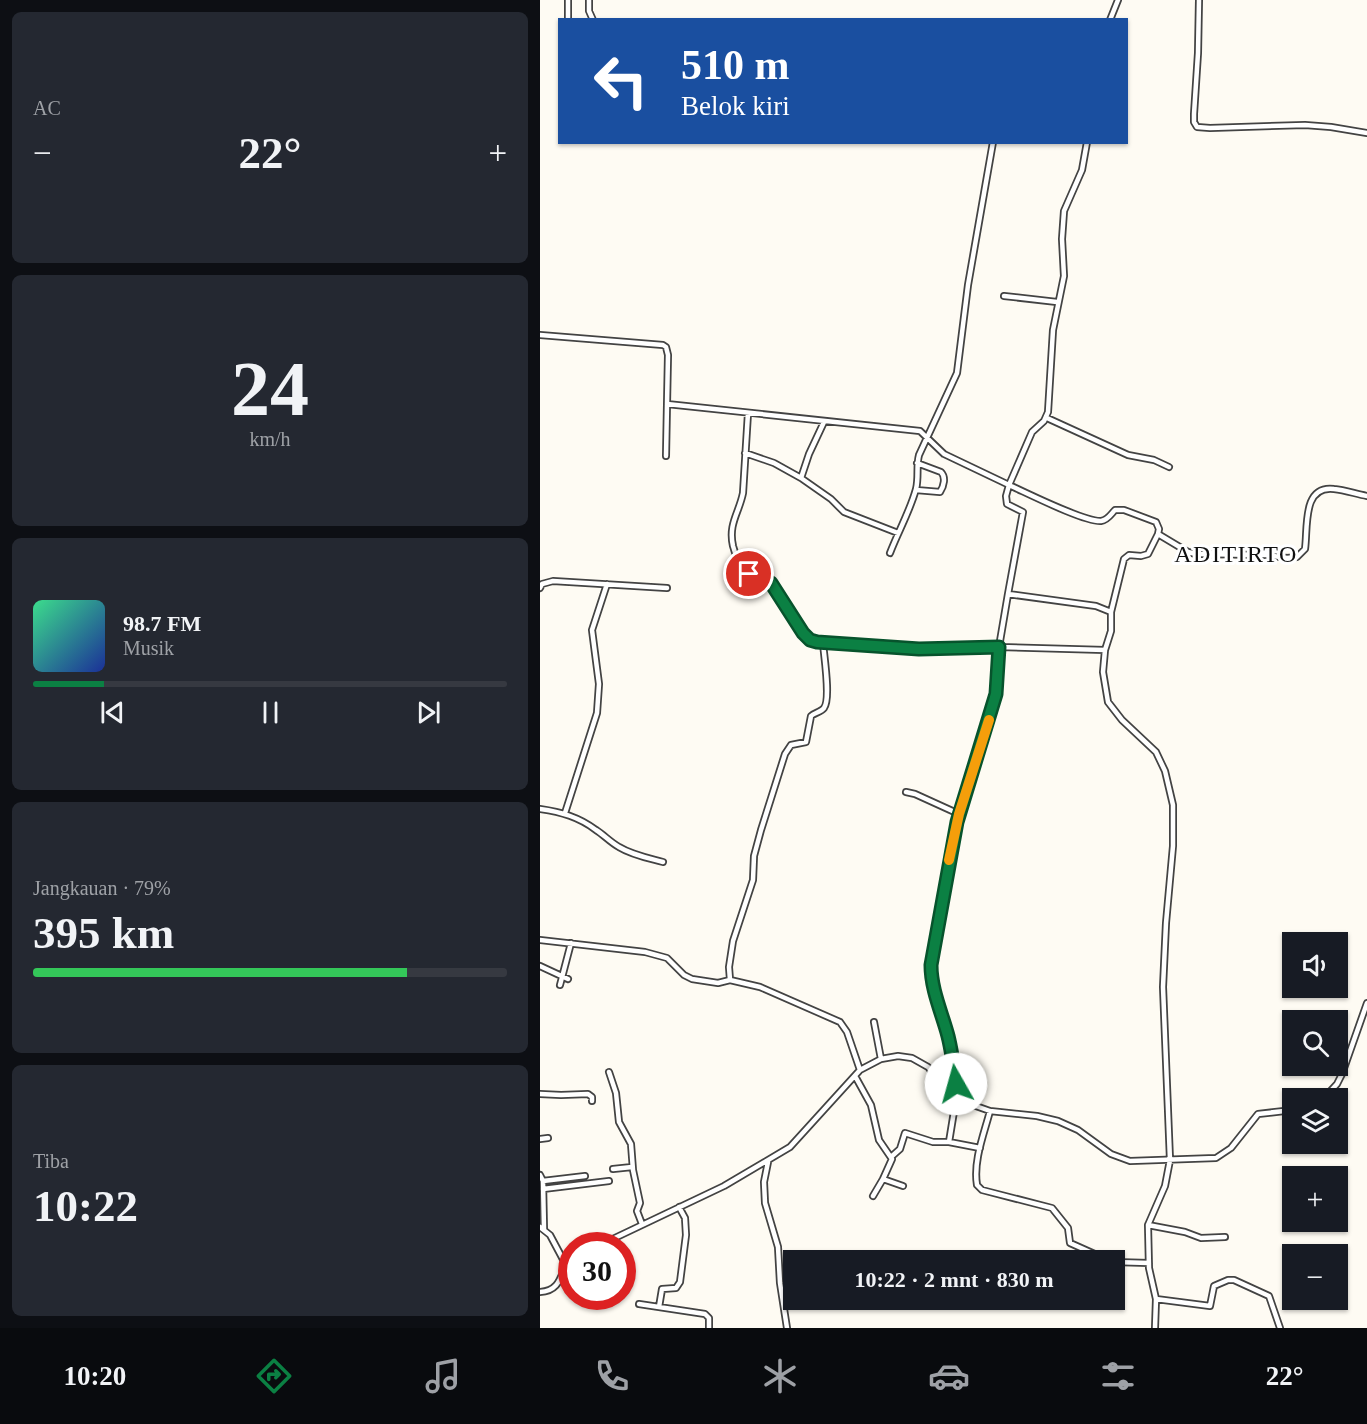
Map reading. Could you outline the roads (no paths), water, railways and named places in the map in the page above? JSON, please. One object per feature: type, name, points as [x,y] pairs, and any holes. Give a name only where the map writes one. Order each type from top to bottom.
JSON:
[{"type":"street","points":[[568,0],[568,18]]},
{"type":"street","points":[[589,0],[592,18]]},
{"type":"street","points":[[1111,18],[1118,0]]},
{"type":"street","points":[[1199,0],[1195,125],[1199,128],[1210,128],[1318,125],[1367,133]]},
{"type":"street","points":[[890,553],[916,490],[919,471],[917,463],[927,436],[957,373],[968,285],[993,144]]},
{"type":"street","points":[[949,1142],[956,1099],[952,1052],[936,998],[931,965],[959,814],[997,687],[999,647],[1023,516],[1022,510],[1006,501],[1009,485],[1032,432],[1047,418],[1052,340],[1057,302],[1064,276],[1062,246],[1064,211],[1082,170],[1087,144]]},
{"type":"street","points":[[1004,296],[1057,302]]},
{"type":"street","points":[[540,335],[666,347],[668,355],[666,456]]},
{"type":"street","points":[[667,405],[915,430],[927,436],[944,454],[1077,514],[1104,520],[1116,510],[1131,512],[1156,522],[1159,529],[1158,534],[1148,554],[1129,555],[1124,559],[1111,612],[1111,631],[1105,650],[1103,672],[1108,702],[1122,720],[1156,752],[1165,771],[1173,805],[1173,846],[1163,987],[1170,1160],[1165,1186],[1148,1225],[1149,1263],[1156,1299],[1155,1328]]},
{"type":"street","points":[[748,413],[744,493],[741,506],[732,524],[735,552],[749,574],[767,580],[774,586],[781,601],[810,640],[823,643],[919,649],[999,647],[1105,650]]},
{"type":"street","points":[[1047,418],[1128,455],[1154,460],[1170,467]]},
{"type":"street","points":[[801,478],[824,422]]},
{"type":"street","points":[[746,453],[774,463],[801,478],[831,499],[844,512],[898,533]]},
{"type":"street","points":[[916,490],[940,492],[944,478],[940,472],[917,463]]},
{"type":"street","points":[[1158,534],[1188,552],[1196,554],[1260,554],[1293,558],[1305,549],[1310,500],[1316,492],[1336,489],[1367,496]]},
{"type":"street","points":[[540,588],[542,584],[553,581],[667,588]]},
{"type":"street","points":[[565,813],[597,713],[599,684],[592,630],[607,584]]},
{"type":"street","points":[[1008,594],[1088,604],[1111,612]]},
{"type":"street","points":[[730,980],[729,967],[733,941],[753,880],[754,856],[785,754],[791,745],[806,742],[811,716],[825,706],[823,643]]},
{"type":"street","points":[[906,792],[959,814]]},
{"type":"street","points":[[540,809],[565,813],[586,824],[617,846],[663,862]]},
{"type":"street","points":[[540,940],[645,952],[667,958],[684,975],[692,979],[711,983],[730,980],[760,987],[840,1022],[847,1032],[861,1070]]},
{"type":"street","points":[[560,985],[565,978],[571,943]]},
{"type":"street","points":[[540,966],[565,978]]},
{"type":"street","points":[[1333,1088],[1342,1074],[1367,1003]]},
{"type":"street","points":[[874,1022],[881,1059]]},
{"type":"street","points":[[626,1232],[724,1186],[768,1162],[800,1138],[861,1070],[881,1059],[904,1056],[919,1061],[935,1074],[956,1099],[990,1111],[1037,1116],[1058,1121],[1078,1130],[1111,1154],[1130,1161],[1221,1156],[1231,1148],[1258,1114],[1282,1111]]},
{"type":"street","points":[[609,1072],[615,1089],[620,1122],[631,1144],[632,1167],[640,1203],[637,1211],[642,1224]]},
{"type":"street","points":[[855,1076],[871,1105],[879,1140],[892,1161],[873,1196]]},
{"type":"street","points":[[540,1094],[588,1094],[592,1096],[592,1101]]},
{"type":"street","points":[[990,1111],[980,1148],[976,1178],[979,1188],[1052,1208],[1068,1228],[1070,1243],[1086,1250]]},
{"type":"street","points":[[891,1157],[900,1149],[904,1134],[933,1142],[949,1142],[980,1148]]},
{"type":"street","points":[[540,1138],[548,1138]]},
{"type":"street","points":[[768,1162],[764,1182],[765,1203],[778,1247],[787,1328]]},
{"type":"street","points":[[613,1169],[632,1167]]},
{"type":"street","points":[[540,1176],[543,1181],[542,1228],[550,1235],[558,1250]]},
{"type":"street","points":[[543,1181],[585,1176]]},
{"type":"street","points":[[883,1179],[903,1186]]},
{"type":"street","points":[[543,1189],[609,1181]]},
{"type":"street","points":[[659,1307],[662,1289],[676,1288],[680,1282],[686,1235],[685,1218],[679,1207]]},
{"type":"street","points":[[1148,1225],[1185,1232],[1201,1238],[1224,1237]]},
{"type":"street","points":[[1125,1262],[1149,1263]]},
{"type":"street","points":[[1156,1299],[1210,1306],[1214,1286],[1221,1282],[1234,1280],[1269,1296],[1280,1328]]},
{"type":"street","points":[[540,1292],[556,1287],[558,1282]]},
{"type":"street","points":[[639,1304],[707,1315],[709,1328]]},
{"type":"district","name":"ADITIRTO","points":[[1236,554]]}]
